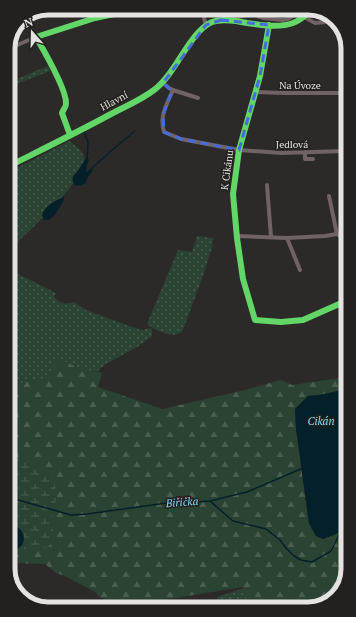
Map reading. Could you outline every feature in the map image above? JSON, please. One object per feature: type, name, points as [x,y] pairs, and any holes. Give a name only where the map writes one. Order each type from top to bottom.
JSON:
[{"type":"street","points":[[15,46],[36,37],[109,15]]},
{"type":"street","points":[[205,15],[204,18],[206,25],[211,22],[231,20],[282,26],[289,25],[306,15]]},
{"type":"street","points":[[231,20],[247,15]]},
{"type":"street","points":[[256,15],[264,18],[283,20],[295,15]]},
{"type":"street","points":[[304,17],[315,23],[329,22]]},
{"type":"street","name":"Hlavní","points":[[15,163],[150,93],[163,83],[169,76],[194,39],[206,25]]},
{"type":"street","name":"K Cikánu","points":[[269,25],[260,76],[239,150],[234,194],[237,236],[243,279],[255,320],[281,322],[303,320],[341,303]]},
{"type":"street","points":[[36,37],[52,64],[65,96],[66,104],[62,113],[70,135]]},
{"type":"street","points":[[163,83],[173,90],[198,98]]},
{"type":"street","name":"Jedlová","points":[[173,90],[163,115],[162,124],[164,132],[181,138],[239,150],[282,153],[341,151]]},
{"type":"street","name":"Na Úvoze","points":[[255,92],[285,94],[341,93]]},
{"type":"street","points":[[305,152],[305,159],[313,159]]},
{"type":"street","points":[[267,185],[271,237]]},
{"type":"street","points":[[329,196],[337,234],[341,237]]},
{"type":"street","points":[[237,236],[287,238],[341,234]]},
{"type":"street","points":[[287,238],[300,270]]},
{"type":"highlighted area","points":[[221,20],[269,25],[260,76],[239,150],[181,139],[164,132],[163,115],[172,91],[163,83],[206,25]]},
{"type":"green space","points":[[48,66],[50,71],[15,85],[15,80]]},
{"type":"green space","points":[[69,141],[79,148],[84,156],[82,169],[65,193],[41,220],[15,245],[15,169]]},
{"type":"green space","points":[[197,236],[213,238],[212,247],[183,330],[176,335],[171,335],[155,329],[147,324],[178,250],[192,252]]},
{"type":"green space","points":[[15,272],[56,293],[54,297],[61,302],[66,304],[74,302],[86,310],[135,328],[142,330],[152,329],[152,336],[137,347],[106,364],[96,372],[82,369],[63,361],[46,378],[15,384]]},
{"type":"green space","points":[[57,360],[86,370],[98,371],[102,373],[98,387],[162,409],[245,390],[280,380],[292,385],[341,378],[341,390],[308,396],[295,409],[296,429],[309,524],[316,536],[323,539],[341,532],[341,569],[340,578],[336,588],[323,599],[308,602],[248,602],[242,587],[151,602],[109,602],[98,596],[95,592],[65,576],[56,573],[45,564],[15,563],[15,546],[19,528],[15,526],[15,385],[46,378]]},
{"type":"green space","points":[[15,457],[42,468],[53,475],[57,495],[52,516],[53,529],[51,544],[46,548],[32,548],[15,551],[22,546],[19,528],[15,526]]},
{"type":"green space","points":[[244,589],[249,602],[218,602],[217,597]]},
{"type":"water","points":[[87,158],[89,160],[86,172],[91,169],[93,170],[86,183],[79,186],[74,185],[73,177]]},
{"type":"water","points":[[64,197],[64,200],[55,215],[49,220],[44,220],[42,216],[45,209],[53,202]]},
{"type":"water","name":"Cikán","points":[[341,390],[341,532],[323,539],[316,536],[309,523],[296,429],[295,409],[308,396]]},
{"type":"water","points":[[15,526],[20,529],[24,536],[23,543],[16,550]]},
{"type":"waterway","points":[[91,169],[135,131]]},
{"type":"waterway","points":[[84,132],[88,142],[87,159]]},
{"type":"waterway","name":"Biřička","points":[[15,499],[71,515],[174,502],[210,501],[247,492],[303,468]]},
{"type":"waterway","points":[[210,501],[233,521],[266,529],[280,540],[294,556],[301,560],[312,562],[331,551],[341,531]]},
{"type":"traffic: fast","points":[[70,135],[62,113],[66,106],[63,90],[36,37],[109,15]]},
{"type":"traffic: fast","points":[[15,163],[149,94],[162,83],[196,35],[212,22],[227,20],[280,26],[293,23],[306,15]]},
{"type":"traffic: fast","points":[[269,25],[260,76],[239,150],[233,194],[243,279],[255,320],[281,322],[303,320],[341,303]]}]
